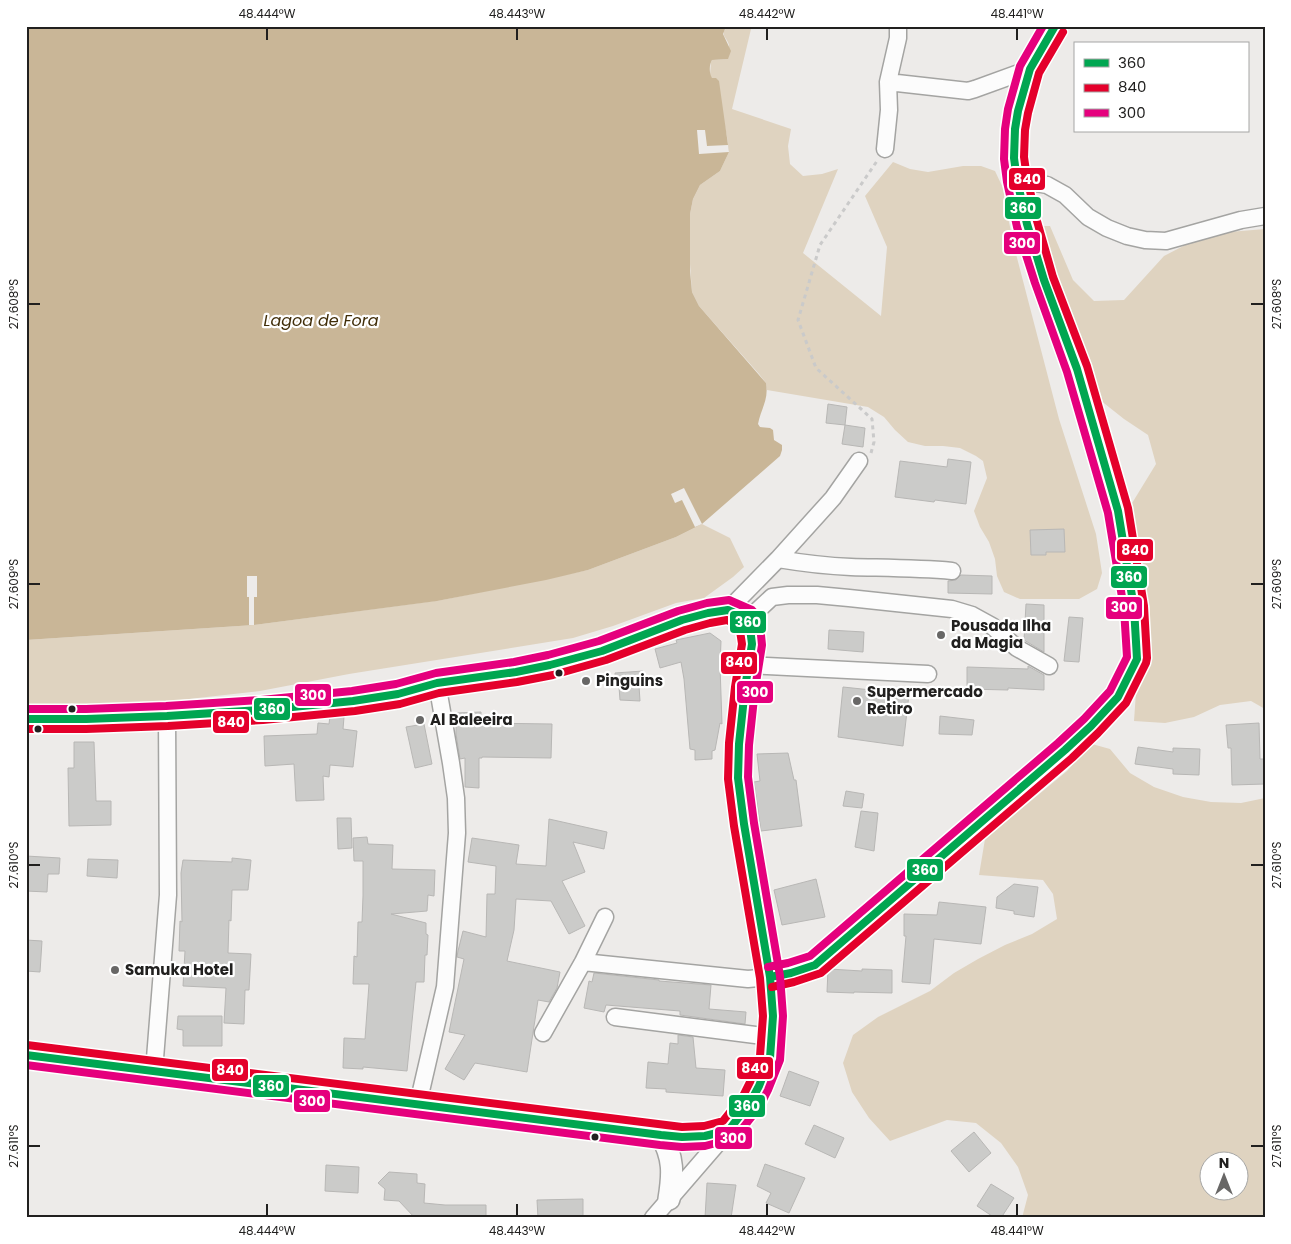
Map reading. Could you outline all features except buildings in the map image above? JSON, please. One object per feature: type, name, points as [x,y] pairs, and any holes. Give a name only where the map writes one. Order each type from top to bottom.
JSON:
[{"type":"main road","points":[[770,977],[791,973],[815,965],[1058,756],[1091,726],[1118,697],[1136,659],[1134,608],[1118,511],[1076,369],[1044,280],[1027,224],[1014,158],[1018,111],[1030,69],[1055,26]]},
{"type":"main road","points":[[26,719],[168,716],[262,710],[398,694],[437,683],[516,672],[550,665],[602,651],[682,620],[708,613],[737,614],[750,628],[752,644],[739,744],[738,778],[770,977],[773,1016],[770,1058],[751,1101],[729,1130],[705,1136],[682,1137],[661,1135],[26,1055]]},
{"type":"main road","points":[[661,1135],[667,1145],[672,1163],[673,1178],[669,1199]]},
{"type":"street","points":[[885,149],[889,110],[888,82],[898,38],[898,26]]},
{"type":"street","points":[[888,82],[968,90],[1030,69]]},
{"type":"street","points":[[1017,180],[1047,185],[1064,195],[1088,216],[1106,228],[1126,236],[1144,240],[1166,241],[1240,220],[1265,216]]},
{"type":"street","points":[[737,614],[778,559],[833,498],[859,462]]},
{"type":"street","points":[[778,559],[850,567],[922,568],[952,571]]},
{"type":"street","points":[[737,614],[757,611],[772,597],[788,595],[817,595],[952,608],[972,615],[992,626],[1017,648],[1048,666]]},
{"type":"street","points":[[749,665],[928,674]]},
{"type":"street","points":[[418,1104],[445,987],[457,833],[456,798],[437,683]]},
{"type":"street","points":[[154,1071],[168,895],[168,716]]},
{"type":"street","points":[[543,1033],[583,962],[605,917]]},
{"type":"street","points":[[583,962],[748,979],[770,977]]},
{"type":"street","points":[[615,1017],[771,1037]]},
{"type":"street","points":[[653,1218],[729,1130]]},
{"type":"path","points":[[859,462],[869,462],[874,442],[872,418],[816,368],[798,320],[820,245],[885,149]]},
{"type":"shaded area","points":[[729,26],[747,26],[751,29],[732,109],[791,129],[788,146],[790,164],[803,176],[822,174],[838,169],[803,253],[881,316],[887,247],[865,196],[893,162],[910,169],[928,172],[963,166],[981,166],[995,171],[1003,188],[1016,254],[1059,419],[1096,534],[1102,573],[1097,589],[1079,599],[1020,599],[1004,592],[997,576],[995,559],[989,542],[980,527],[974,511],[987,478],[983,461],[960,448],[925,446],[908,442],[884,417],[868,407],[767,390],[766,383],[759,374],[699,306],[692,292],[689,250],[690,214],[693,199],[700,185],[720,171],[729,152],[722,111],[710,74],[712,60],[728,59],[729,45],[724,36],[724,31]]},
{"type":"shaded area","points":[[1040,226],[1050,226],[1073,280],[1094,301],[1124,300],[1164,256],[1189,243],[1229,232],[1265,229],[1265,709],[1251,701],[1220,705],[1194,717],[1165,723],[1134,721],[1136,692],[1148,667],[1150,608],[1132,545],[1126,513],[1156,464],[1148,435],[1100,400],[1051,268]]},
{"type":"shaded area","points":[[702,524],[730,538],[744,567],[733,577],[704,598],[676,603],[613,626],[573,638],[349,674],[260,691],[171,701],[26,704],[26,640],[254,625],[442,600],[588,570],[676,537]]},
{"type":"shaded area","points":[[1092,744],[1110,749],[1130,773],[1154,787],[1183,797],[1211,802],[1241,803],[1265,798],[1265,1218],[1022,1218],[1028,1195],[1018,1167],[1001,1143],[976,1123],[947,1120],[890,1141],[869,1118],[852,1092],[843,1063],[853,1035],[878,1017],[930,991],[954,973],[978,959],[1032,934],[1057,919],[1053,894],[1043,880],[979,875],[985,839],[1067,771]]},
{"type":"water","name":"Lagoa de Fora","points":[[26,26],[729,26],[723,34],[731,51],[728,59],[712,60],[710,74],[712,78],[716,78],[719,81],[729,152],[720,171],[700,185],[693,199],[690,214],[692,292],[699,306],[766,383],[766,399],[758,424],[760,427],[773,430],[774,440],[782,445],[780,456],[702,524],[676,537],[588,570],[437,601],[254,625],[26,640]]},
{"type":"pier","points":[[697,130],[705,130],[707,146],[728,145],[729,152],[699,154]]},
{"type":"pier","points":[[684,488],[702,524],[695,527],[682,500],[675,503],[671,494]]},
{"type":"pier","points":[[247,576],[257,576],[257,597],[254,597],[254,625],[249,625]]},
{"type":"transit line","name":"300","points":[[768,967],[810,956],[1058,743],[1110,691],[1127,657],[1124,609],[1108,513],[1067,372],[1017,227],[1007,182],[1004,159],[1008,109],[1020,66],[1043,26]]},
{"type":"transit line","name":"360","points":[[770,977],[791,973],[815,965],[1065,750],[1118,697],[1137,659],[1134,608],[1118,511],[1077,369],[1044,280],[1027,224],[1014,158],[1018,111],[1030,69],[1055,26]]},
{"type":"transit line","name":"840","points":[[772,987],[821,973],[1072,758],[1126,703],[1146,663],[1144,606],[1128,508],[1087,366],[1053,277],[1037,221],[1024,157],[1028,113],[1039,73],[1063,32]]},
{"type":"transit line","name":"300","points":[[26,709],[166,706],[261,700],[352,691],[396,684],[436,673],[514,662],[548,655],[599,641],[678,611],[707,603],[729,600],[752,610],[760,625],[762,645],[749,745],[748,777],[780,976],[783,1016],[780,1060],[760,1106],[735,1138],[705,1146],[682,1147],[660,1145],[26,1065]]},
{"type":"transit line","name":"360","points":[[26,719],[167,716],[262,710],[353,701],[398,694],[437,683],[516,672],[550,665],[602,651],[682,620],[728,610],[746,618],[750,628],[752,644],[739,744],[738,778],[770,977],[773,1016],[770,1058],[751,1101],[729,1130],[705,1136],[682,1137],[661,1135],[26,1055]]},
{"type":"transit line","name":"840","points":[[26,729],[168,726],[263,720],[355,711],[400,704],[439,693],[553,675],[606,660],[685,630],[727,620],[738,625],[742,644],[729,743],[728,779],[734,826],[760,978],[763,1016],[760,1056],[743,1096],[723,1121],[704,1126],[682,1127],[27,1045]]},
{"type":"place","name":"Pousada Ilha da Magia","points":[[941,635]]},
{"type":"place","name":"Pinguins","points":[[586,681]]},
{"type":"place","name":"Supermercado Retiro","points":[[857,701]]},
{"type":"place","name":"Al Baleeira","points":[[420,720]]},
{"type":"place","name":"Samuka Hotel","points":[[115,970]]}]
